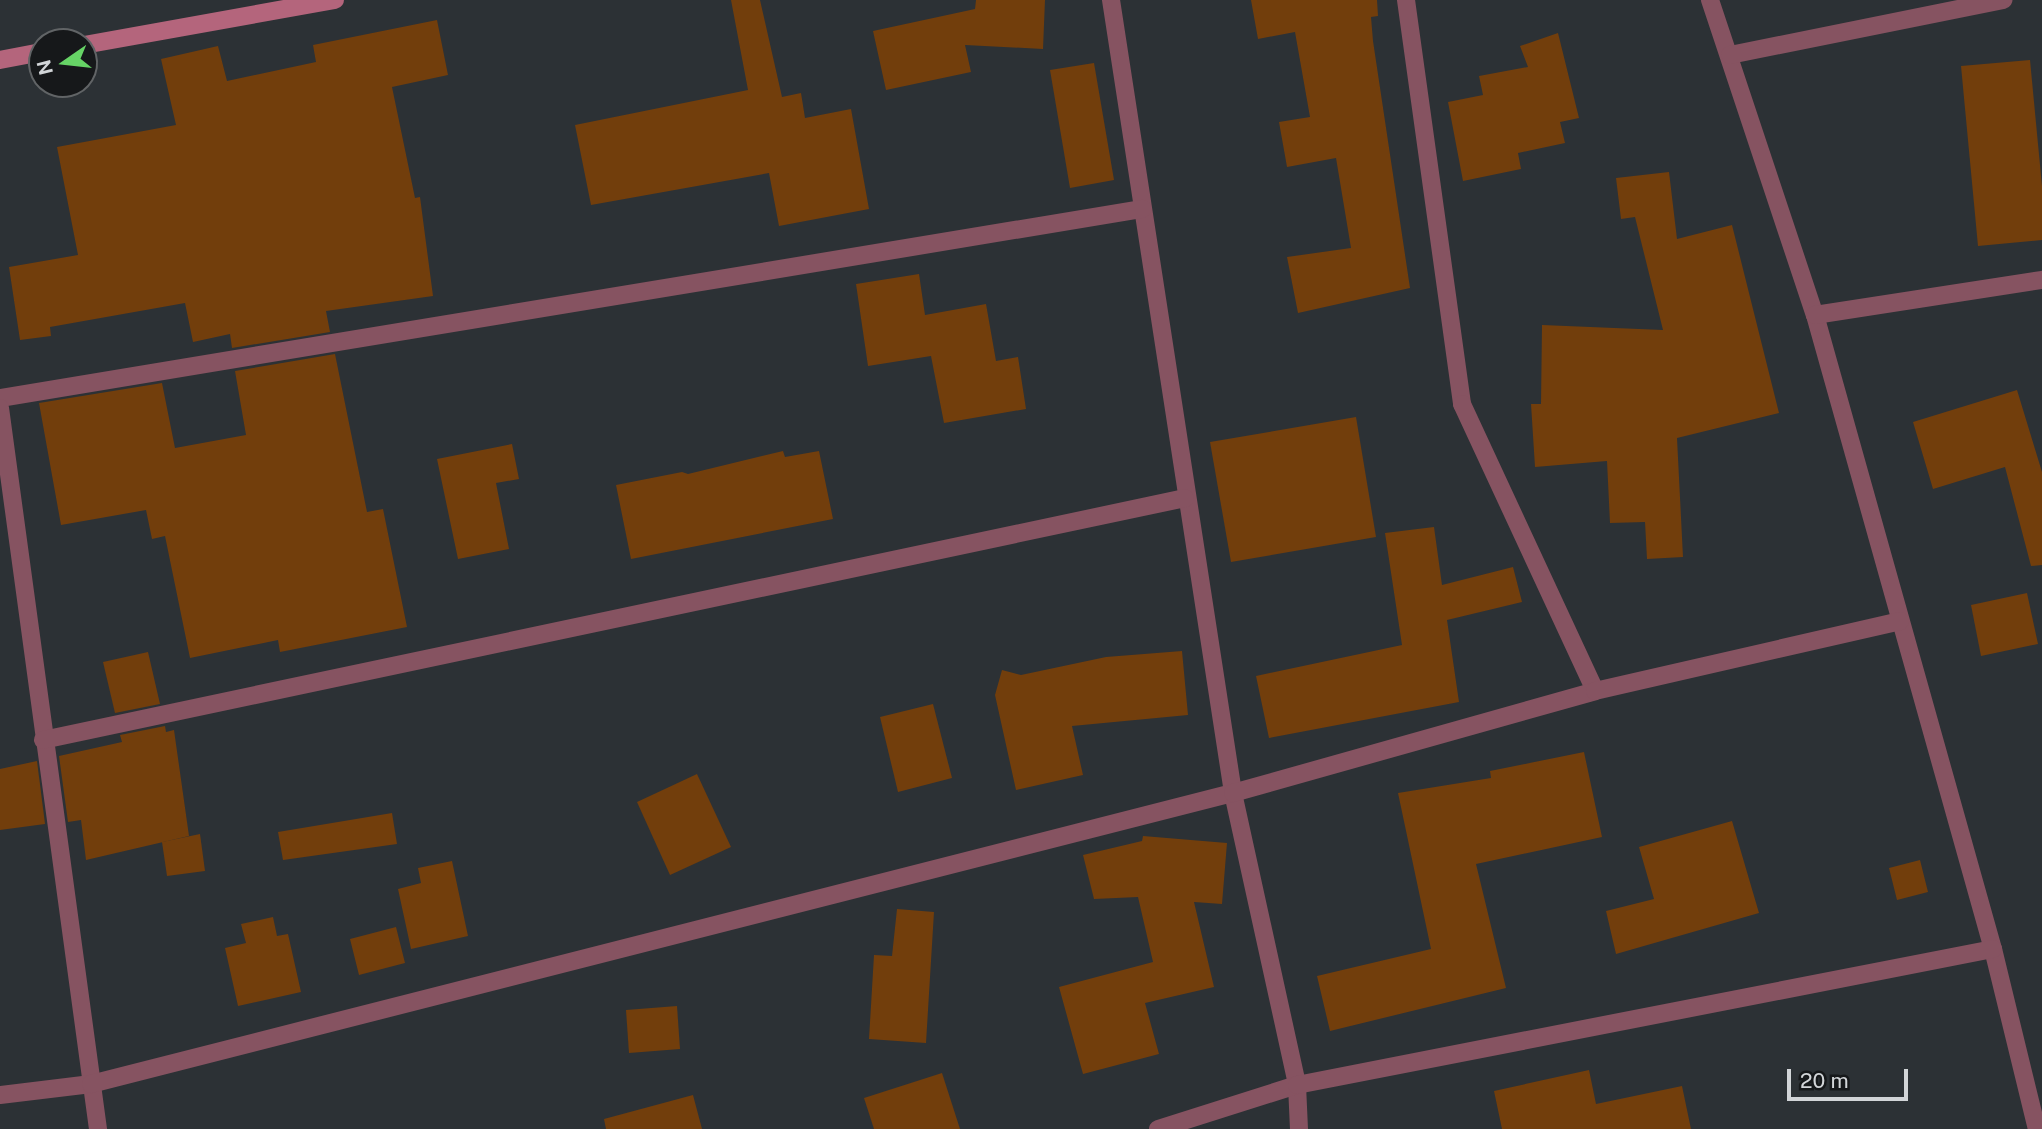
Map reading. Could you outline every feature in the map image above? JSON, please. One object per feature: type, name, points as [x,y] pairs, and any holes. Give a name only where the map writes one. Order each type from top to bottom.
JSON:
[{"type":"street","points":[[98,42],[335,0]]},
{"type":"street","points":[[1111,0],[1185,498],[1234,793],[1297,1085],[1299,1129]]},
{"type":"street","points":[[1406,0],[1462,404],[1595,691]]},
{"type":"street","points":[[1710,0],[1815,315],[1993,949],[2038,1129]]},
{"type":"street","points":[[1730,55],[2004,0]]},
{"type":"street","points":[[0,60],[28,55]]},
{"type":"street","points":[[0,398],[1142,209]]},
{"type":"street","points":[[1815,315],[2042,280]]},
{"type":"street","points":[[0,408],[43,740],[98,1129]]},
{"type":"street","points":[[43,740],[1185,498]]},
{"type":"street","points":[[0,1095],[92,1084],[1234,793],[1595,691],[1900,621]]},
{"type":"street","points":[[1158,1129],[1297,1085],[1993,949]]},
{"type":"building","points":[[731,0],[760,0],[782,97],[801,93],[805,118],[851,109],[869,209],[779,226],[769,173],[591,205],[575,125],[748,90]]},
{"type":"building","points":[[976,0],[1045,0],[1043,49],[965,45],[971,72],[886,90],[873,31],[975,9]]},
{"type":"building","points":[[1251,0],[1377,0],[1378,16],[1371,17],[1373,41],[1410,288],[1298,313],[1287,257],[1351,248],[1336,158],[1287,167],[1279,122],[1310,117],[1295,32],[1258,39]]},
{"type":"building","points":[[437,20],[448,75],[392,87],[415,198],[420,197],[433,296],[326,311],[330,332],[232,348],[230,334],[193,342],[185,303],[50,327],[51,336],[20,340],[9,267],[78,255],[57,147],[176,125],[161,59],[218,46],[227,81],[316,62],[313,45]]},
{"type":"building","points":[[1558,33],[1579,118],[1560,122],[1565,143],[1518,153],[1521,169],[1463,181],[1448,102],[1483,95],[1479,76],[1528,67],[1520,46]]},
{"type":"building","points":[[2030,60],[2042,186],[2042,240],[1978,246],[1961,66]]},
{"type":"building","points":[[1094,63],[1114,180],[1070,188],[1050,70]]},
{"type":"building","points":[[1669,172],[1677,239],[1732,225],[1779,413],[1677,438],[1683,557],[1647,559],[1645,522],[1610,523],[1607,461],[1535,467],[1531,404],[1541,404],[1542,325],[1663,330],[1635,217],[1621,219],[1616,178]]},
{"type":"building","points":[[919,274],[925,315],[986,304],[996,361],[1018,357],[1026,409],[944,423],[931,356],[868,366],[856,284]]},
{"type":"building","points":[[335,354],[367,512],[383,509],[407,627],[280,652],[278,640],[190,658],[165,536],[152,539],[146,510],[61,525],[39,403],[162,383],[175,448],[246,435],[235,371]]},
{"type":"building","points":[[2017,390],[2042,472],[2042,565],[2031,566],[2005,467],[1933,489],[1913,422]]},
{"type":"building","points":[[1356,417],[1376,537],[1231,562],[1210,442]]},
{"type":"building","points":[[512,444],[519,479],[496,483],[509,549],[458,559],[437,459]]},
{"type":"building","points":[[783,451],[785,457],[819,451],[833,519],[631,559],[616,485],[682,472],[688,474]]},
{"type":"building","points":[[1434,527],[1442,585],[1513,567],[1522,602],[1447,620],[1459,702],[1269,738],[1256,676],[1402,645],[1385,533]]},
{"type":"building","points":[[2027,593],[2038,644],[1981,656],[1971,605]]},
{"type":"building","points":[[1182,651],[1188,715],[1072,726],[1083,775],[1016,790],[995,695],[1002,670],[1021,675],[1106,657]]},
{"type":"building","points":[[148,652],[160,704],[115,713],[103,662]]},
{"type":"building","points":[[933,704],[952,778],[898,792],[880,717]]},
{"type":"building","points":[[165,726],[166,732],[174,730],[189,836],[86,860],[81,820],[68,822],[59,756],[122,742],[120,735]]},
{"type":"building","points":[[1584,752],[1602,837],[1476,864],[1506,988],[1330,1031],[1317,976],[1431,949],[1398,793],[1491,778],[1490,771]]},
{"type":"building","points":[[37,761],[45,824],[0,830],[0,769]]},
{"type":"building","points":[[697,774],[731,847],[670,875],[637,802]]},
{"type":"building","points":[[392,813],[397,844],[283,860],[278,832]]},
{"type":"building","points":[[1732,821],[1759,913],[1616,954],[1606,911],[1654,899],[1639,847]]},
{"type":"building","points":[[200,834],[205,871],[167,876],[162,842]]},
{"type":"building","points":[[1143,836],[1227,843],[1222,904],[1194,902],[1214,987],[1145,1003],[1159,1054],[1083,1074],[1059,987],[1153,962],[1138,897],[1094,899],[1083,855],[1142,841]]},
{"type":"building","points":[[1920,860],[1928,892],[1897,900],[1889,868]]},
{"type":"building","points":[[452,861],[468,936],[411,949],[398,889],[421,883],[418,868]]},
{"type":"building","points":[[897,909],[934,912],[926,1043],[869,1039],[874,955],[892,956]]},
{"type":"building","points":[[273,917],[277,936],[288,934],[301,992],[238,1006],[225,948],[246,943],[241,924]]},
{"type":"building","points":[[396,927],[405,963],[359,975],[350,939]]},
{"type":"building","points":[[677,1006],[680,1049],[629,1053],[626,1010]]},
{"type":"building","points":[[1589,1070],[1596,1104],[1682,1086],[1691,1129],[1502,1129],[1494,1091]]},
{"type":"building","points":[[942,1073],[960,1129],[874,1129],[864,1098]]},
{"type":"building","points":[[693,1095],[702,1129],[606,1129],[604,1119]]}]
